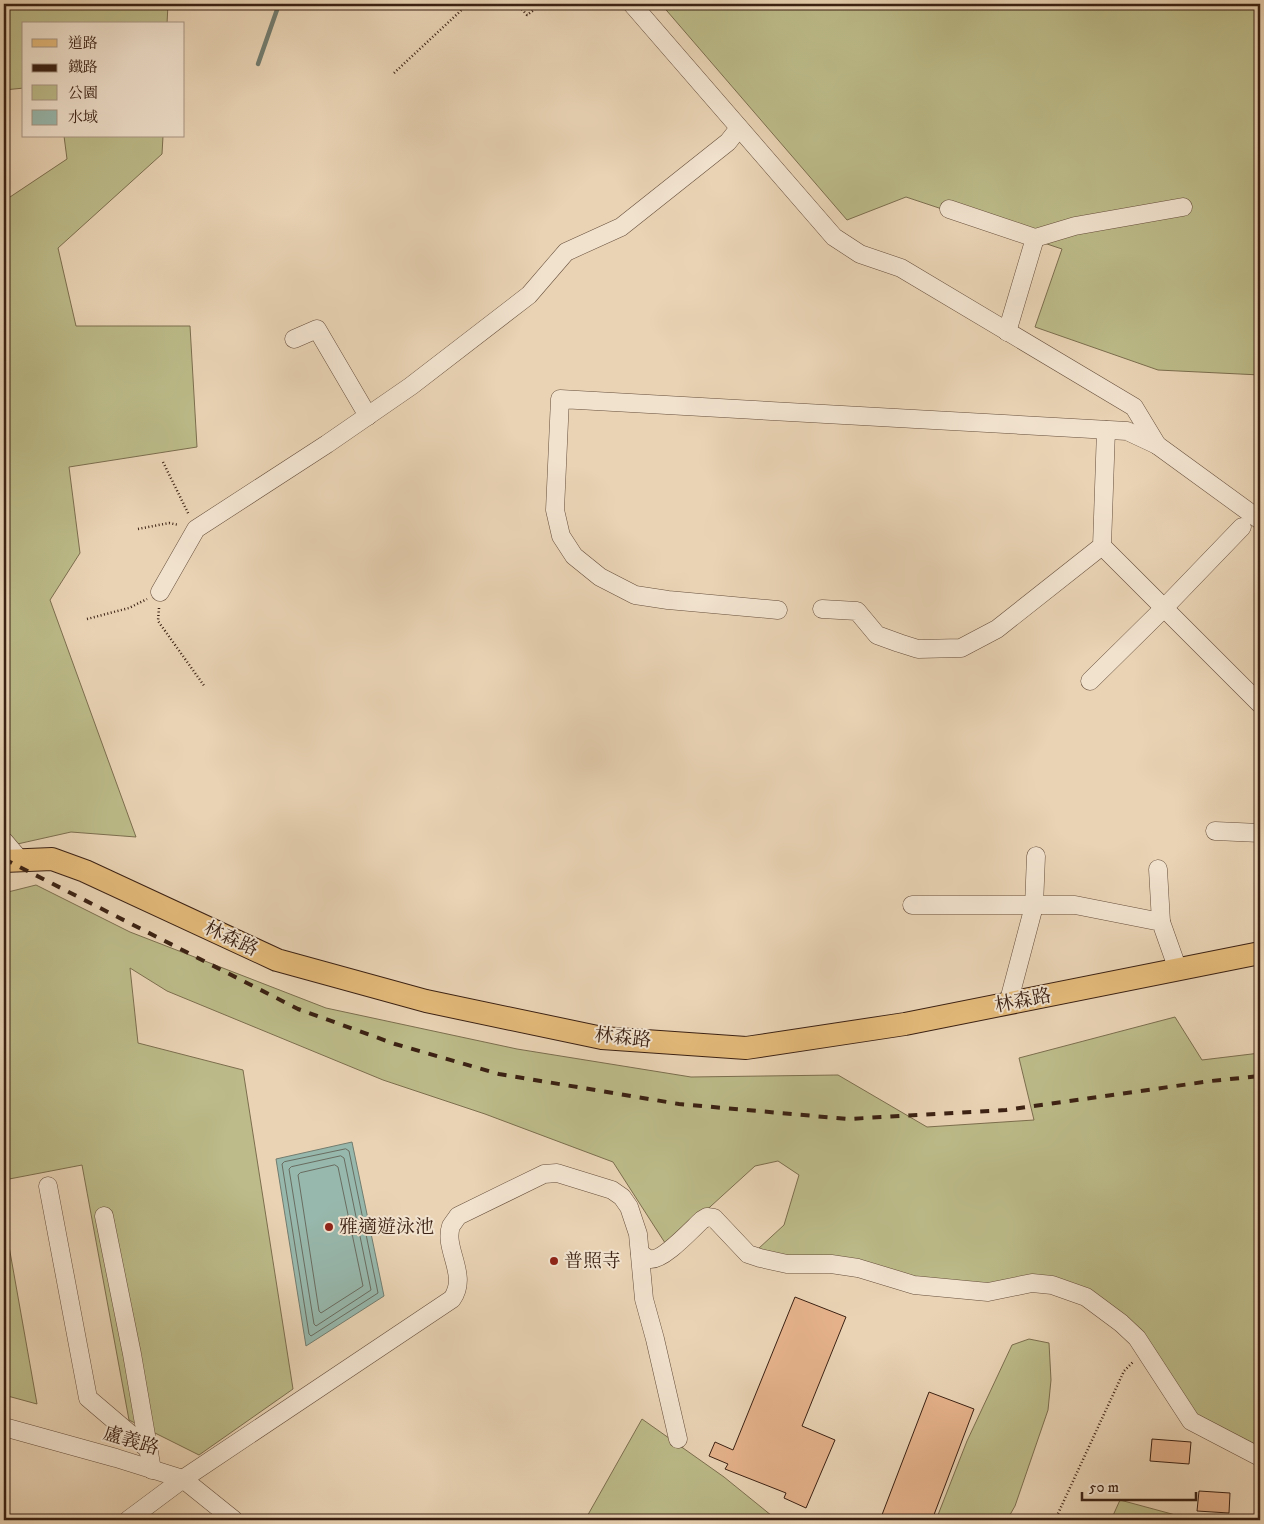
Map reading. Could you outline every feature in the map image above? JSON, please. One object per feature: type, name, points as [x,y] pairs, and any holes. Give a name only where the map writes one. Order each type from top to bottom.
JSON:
[{"type":"main road","name":"林森路","points":[[9,856],[52,859],[85,871],[277,960],[426,1000],[602,1038],[746,1048],[905,1024],[1260,953]]},
{"type":"street","points":[[632,4],[834,237],[860,254],[901,268],[1134,407],[1157,445]]},
{"type":"street","points":[[160,592],[196,529],[327,444],[411,386],[529,295],[566,252],[621,227],[728,142],[739,128]]},
{"type":"street","points":[[950,208],[1035,238],[1075,226],[1183,207]]},
{"type":"street","points":[[1008,332],[1035,238]]},
{"type":"street","points":[[294,339],[317,329],[368,416]]},
{"type":"street","points":[[778,610],[668,600],[635,595],[600,577],[574,556],[561,536],[555,510],[560,399],[1127,432],[1157,445],[1260,520]]},
{"type":"street","points":[[1106,430],[1102,546],[1260,704]]},
{"type":"street","points":[[1090,681],[1242,527]]},
{"type":"street","points":[[822,609],[857,611],[877,634],[918,649],[961,648],[997,629],[1102,546]]},
{"type":"street","points":[[1215,831],[1260,832]]},
{"type":"street","points":[[1008,1004],[1034,906],[1036,856]]},
{"type":"street","points":[[1158,869],[1161,922],[1178,970]]},
{"type":"street","points":[[912,905],[1075,905],[1161,922]]},
{"type":"street","points":[[128,1520],[183,1479],[452,1299],[457,1292],[459,1282],[450,1236],[451,1226],[458,1216],[544,1174],[557,1173],[612,1190],[622,1197],[628,1207],[638,1234],[644,1299],[678,1439]]},
{"type":"street","points":[[48,1186],[88,1398],[149,1450]]},
{"type":"street","points":[[104,1216],[132,1354],[152,1470]]},
{"type":"street","points":[[640,1253],[649,1259],[656,1259],[668,1252],[707,1217],[714,1218],[748,1254],[788,1264],[831,1264],[914,1284],[988,1292],[1032,1283],[1052,1284],[1086,1298],[1114,1318],[1137,1338],[1191,1421],[1260,1457]]},
{"type":"street","name":"盧義路","points":[[4,1427],[183,1479],[234,1520]]},
{"type":"path","points":[[394,73],[468,4]]},
{"type":"path","points":[[517,4],[527,15],[542,4]]},
{"type":"path","points":[[163,462],[196,529]]},
{"type":"path","points":[[138,529],[169,523],[196,529]]},
{"type":"path","points":[[87,619],[128,608],[160,592]]},
{"type":"path","points":[[160,592],[158,621],[206,687]]},
{"type":"path","points":[[1055,1520],[1124,1371],[1145,1352]]},
{"type":"green space","points":[[4,4],[168,4],[167,22],[22,22],[22,88],[4,90]]},
{"type":"green space","points":[[661,4],[1260,4],[1260,375],[1158,370],[1035,327],[1062,249],[906,197],[847,220]]},
{"type":"green space","points":[[64,138],[163,138],[162,154],[58,248],[76,326],[190,326],[197,447],[69,467],[80,553],[50,600],[136,837],[71,832],[4,847],[4,201],[67,159]]},
{"type":"green space","points":[[36,885],[130,932],[326,1008],[517,1049],[691,1077],[838,1075],[927,1127],[1034,1120],[1019,1058],[1175,1017],[1202,1060],[1260,1053],[1260,1450],[1195,1417],[1089,1294],[1002,1287],[916,1277],[820,1262],[758,1249],[784,1225],[799,1175],[778,1161],[755,1166],[667,1246],[613,1162],[485,1114],[383,1080],[167,991],[130,968],[138,1043],[243,1070],[293,1389],[199,1455],[129,1420],[82,1165],[4,1180],[4,893]]},
{"type":"green space","points":[[4,1218],[37,1404],[4,1395]]},
{"type":"green space","points":[[1029,1339],[1049,1343],[1051,1380],[1048,1410],[1015,1506],[1007,1520],[936,1520],[967,1441],[1012,1345]]},
{"type":"green space","points":[[642,1419],[724,1477],[777,1520],[585,1520]]},
{"type":"green space","points":[[1120,1500],[1194,1520],[1111,1520]]},
{"type":"water","name":"雅適遊泳池","points":[[352,1142],[384,1296],[306,1346],[276,1159]]},
{"type":"building","points":[[795,1297],[846,1317],[802,1426],[835,1440],[806,1508],[784,1498],[786,1493],[725,1469],[728,1464],[709,1456],[715,1442],[733,1450]]},
{"type":"building","points":[[929,1392],[974,1409],[932,1520],[880,1520]]},
{"type":"building","points":[[1152,1439],[1191,1442],[1189,1464],[1150,1461]]},
{"type":"building","points":[[1199,1491],[1230,1493],[1229,1513],[1197,1511]]},
{"type":"waterway","points":[[258,64],[279,4]]},
{"type":"railway","points":[[4,859],[298,1009],[395,1044],[499,1074],[679,1104],[848,1119],[1006,1110],[1211,1081],[1260,1076]]},
{"type":"place","name":"雅適遊泳池","points":[[329,1227]]},
{"type":"place","name":"普照寺","points":[[554,1261]]}]
